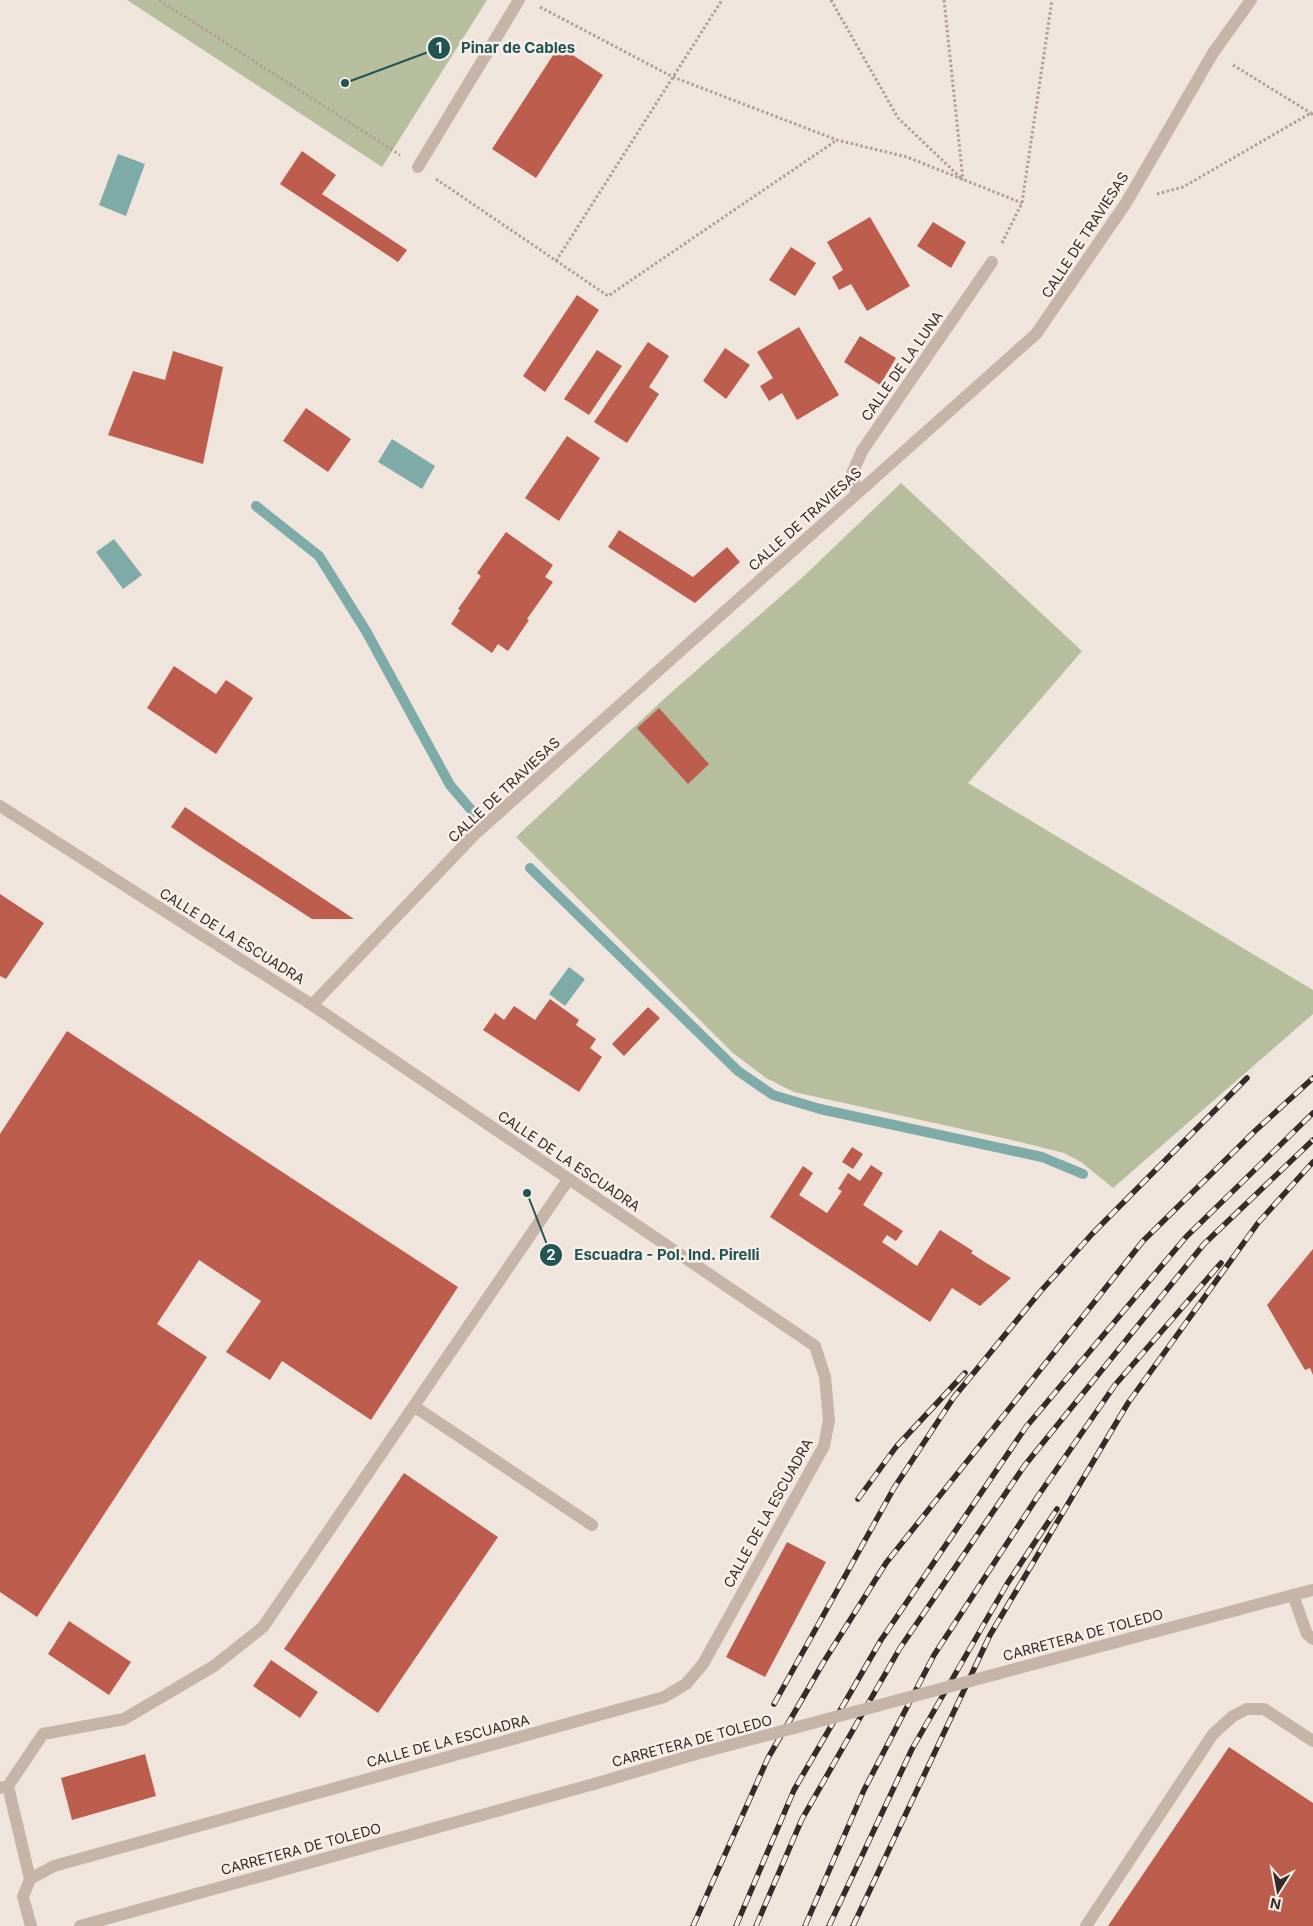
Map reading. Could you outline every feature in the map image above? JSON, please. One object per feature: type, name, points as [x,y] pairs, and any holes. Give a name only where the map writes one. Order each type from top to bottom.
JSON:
[{"type":"street","points":[[418,167],[519,0]]},
{"type":"street","name":"CALLE DE TRAVIESAS","points":[[312,1005],[474,835],[1036,334],[1126,203],[1213,53],[1251,0]]},
{"type":"street","name":"CALLE DE LA LUNA","points":[[857,493],[852,474],[862,451],[992,262]]},
{"type":"street","name":"CALLE DE LA ESCUADRA","points":[[0,806],[312,1005],[815,1346],[825,1377],[829,1420],[824,1446],[703,1664],[686,1684],[664,1697],[54,1866],[30,1878]]},
{"type":"street","points":[[31,1926],[23,1897],[30,1878],[4,1787],[43,1734],[124,1719],[214,1666],[263,1627],[415,1407],[568,1180]]},
{"type":"street","points":[[415,1407],[592,1525]]},
{"type":"street","name":"CARRETERA DE TOLEDO","points":[[80,1926],[696,1754],[1312,1590]]},
{"type":"street","points":[[1293,1595],[1307,1634],[1313,1638]]},
{"type":"street","points":[[1086,1926],[1213,1734],[1233,1716],[1247,1709],[1264,1709],[1313,1741]]},
{"type":"path","points":[[160,0],[418,167],[608,296],[837,140]]},
{"type":"path","points":[[556,261],[722,0]]},
{"type":"path","points":[[831,0],[898,118],[963,180]]},
{"type":"path","points":[[944,0],[963,180]]},
{"type":"path","points":[[992,262],[1022,203],[1052,0]]},
{"type":"path","points":[[535,4],[673,77],[837,140],[907,157],[1022,203]]},
{"type":"path","points":[[1126,203],[1183,187],[1312,114],[1213,53]]},
{"type":"green space","points":[[127,0],[487,0],[382,167]]},
{"type":"green space","points":[[901,483],[1082,651],[968,783],[1313,990],[1313,1014],[1113,1188],[1081,1162],[1064,1153],[794,1092],[766,1078],[733,1053],[516,837],[665,698],[804,576]]},
{"type":"water","points":[[118,154],[145,164],[126,216],[99,205]]},
{"type":"water","points":[[392,439],[435,466],[422,489],[378,462]]},
{"type":"water","points":[[114,539],[142,575],[123,589],[96,552]]},
{"type":"water","points":[[569,967],[585,979],[565,1006],[549,994]]},
{"type":"building","points":[[559,46],[603,75],[536,178],[492,149]]},
{"type":"building","points":[[302,151],[336,175],[322,194],[407,250],[398,262],[280,184]]},
{"type":"building","points":[[870,217],[910,286],[867,311],[851,284],[839,290],[832,277],[843,270],[827,242]]},
{"type":"building","points":[[933,222],[966,242],[951,268],[917,246]]},
{"type":"building","points":[[791,247],[816,263],[795,296],[769,280]]},
{"type":"building","points":[[577,295],[599,310],[545,392],[523,376]]},
{"type":"building","points":[[799,327],[839,395],[797,420],[782,393],[769,401],[760,386],[773,378],[757,352]]},
{"type":"building","points":[[860,336],[896,358],[880,385],[844,362]]},
{"type":"building","points":[[648,342],[669,356],[649,387],[659,394],[627,443],[594,422]]},
{"type":"building","points":[[725,348],[750,365],[726,399],[703,381]]},
{"type":"building","points":[[597,350],[622,366],[589,415],[564,399]]},
{"type":"building","points":[[173,351],[223,367],[203,464],[108,435],[133,371],[165,380]]},
{"type":"building","points":[[306,408],[351,439],[328,472],[283,441]]},
{"type":"building","points":[[567,436],[600,458],[559,521],[525,498]]},
{"type":"building","points":[[619,530],[693,577],[727,547],[740,562],[695,603],[608,547]]},
{"type":"building","points":[[506,532],[553,565],[545,577],[553,582],[527,619],[529,620],[508,651],[498,644],[492,653],[451,624],[460,610],[458,609],[481,576],[477,573]]},
{"type":"building","points":[[174,666],[216,694],[226,680],[253,698],[216,754],[147,708]]},
{"type":"building","points":[[659,708],[709,764],[688,784],[637,728]]},
{"type":"building","points":[[185,807],[354,919],[312,919],[199,846],[171,827]]},
{"type":"building","points":[[0,894],[44,923],[6,979],[0,976]]},
{"type":"building","points":[[550,999],[579,1020],[576,1025],[596,1039],[590,1048],[602,1057],[579,1092],[483,1030],[495,1013],[504,1020],[514,1006],[535,1020]]},
{"type":"building","points":[[648,1007],[660,1018],[624,1056],[612,1044]]},
{"type":"building","points":[[67,1031],[458,1287],[371,1420],[282,1361],[270,1380],[226,1352],[261,1301],[199,1260],[157,1324],[207,1357],[37,1617],[0,1592],[0,1134]]},
{"type":"building","points":[[852,1147],[863,1154],[853,1169],[842,1162]]},
{"type":"building","points":[[871,1165],[883,1173],[863,1205],[903,1231],[896,1241],[887,1235],[882,1242],[917,1266],[940,1230],[973,1251],[971,1253],[1011,1278],[980,1306],[952,1288],[930,1322],[770,1217],[803,1166],[813,1173],[799,1195],[827,1213],[842,1191],[838,1189],[848,1173],[860,1181]]},
{"type":"building","points":[[1313,1249],[1313,1375],[1310,1368],[1305,1370],[1267,1305]]},
{"type":"building","points":[[404,1473],[498,1537],[378,1713],[284,1649]]},
{"type":"building","points":[[787,1542],[826,1562],[765,1677],[726,1657]]},
{"type":"building","points":[[69,1621],[131,1662],[109,1695],[48,1654]]},
{"type":"building","points":[[271,1660],[318,1692],[300,1718],[253,1686]]},
{"type":"building","points":[[1229,1747],[1313,1803],[1313,1926],[1108,1926]]},
{"type":"building","points":[[145,1754],[156,1796],[72,1820],[61,1778]]},
{"type":"waterway","points":[[256,506],[319,556],[366,631],[450,785],[473,812]]},
{"type":"waterway","points":[[530,868],[738,1071],[773,1095],[820,1109],[1042,1157],[1083,1174]]},
{"type":"railway","points":[[774,1704],[894,1488],[954,1397],[1040,1292],[1092,1234],[1247,1078]]},
{"type":"railway","points":[[693,1926],[768,1758],[823,1663],[886,1563],[1143,1241],[1256,1130],[1313,1078]]},
{"type":"railway","points":[[736,1926],[794,1790],[881,1640],[1026,1427],[1186,1237],[1313,1113]]},
{"type":"railway","points":[[756,1926],[802,1819],[900,1648],[1025,1465],[1204,1244],[1313,1140]]},
{"type":"railway","points":[[853,1926],[990,1635],[1128,1403],[1258,1223],[1313,1162]]},
{"type":"railway","points":[[805,1926],[864,1790],[934,1655],[1038,1496],[1115,1385],[1221,1263]]},
{"type":"railway","points":[[858,1499],[896,1447],[965,1373]]},
{"type":"railway","points":[[829,1926],[912,1749],[1007,1584],[1057,1509]]},
{"type":"place","name":"Pinar de Cables","points":[[345,83]]},
{"type":"place","name":"Escuadra - Pol. Ind. Pirelli","points":[[527,1193]]}]
